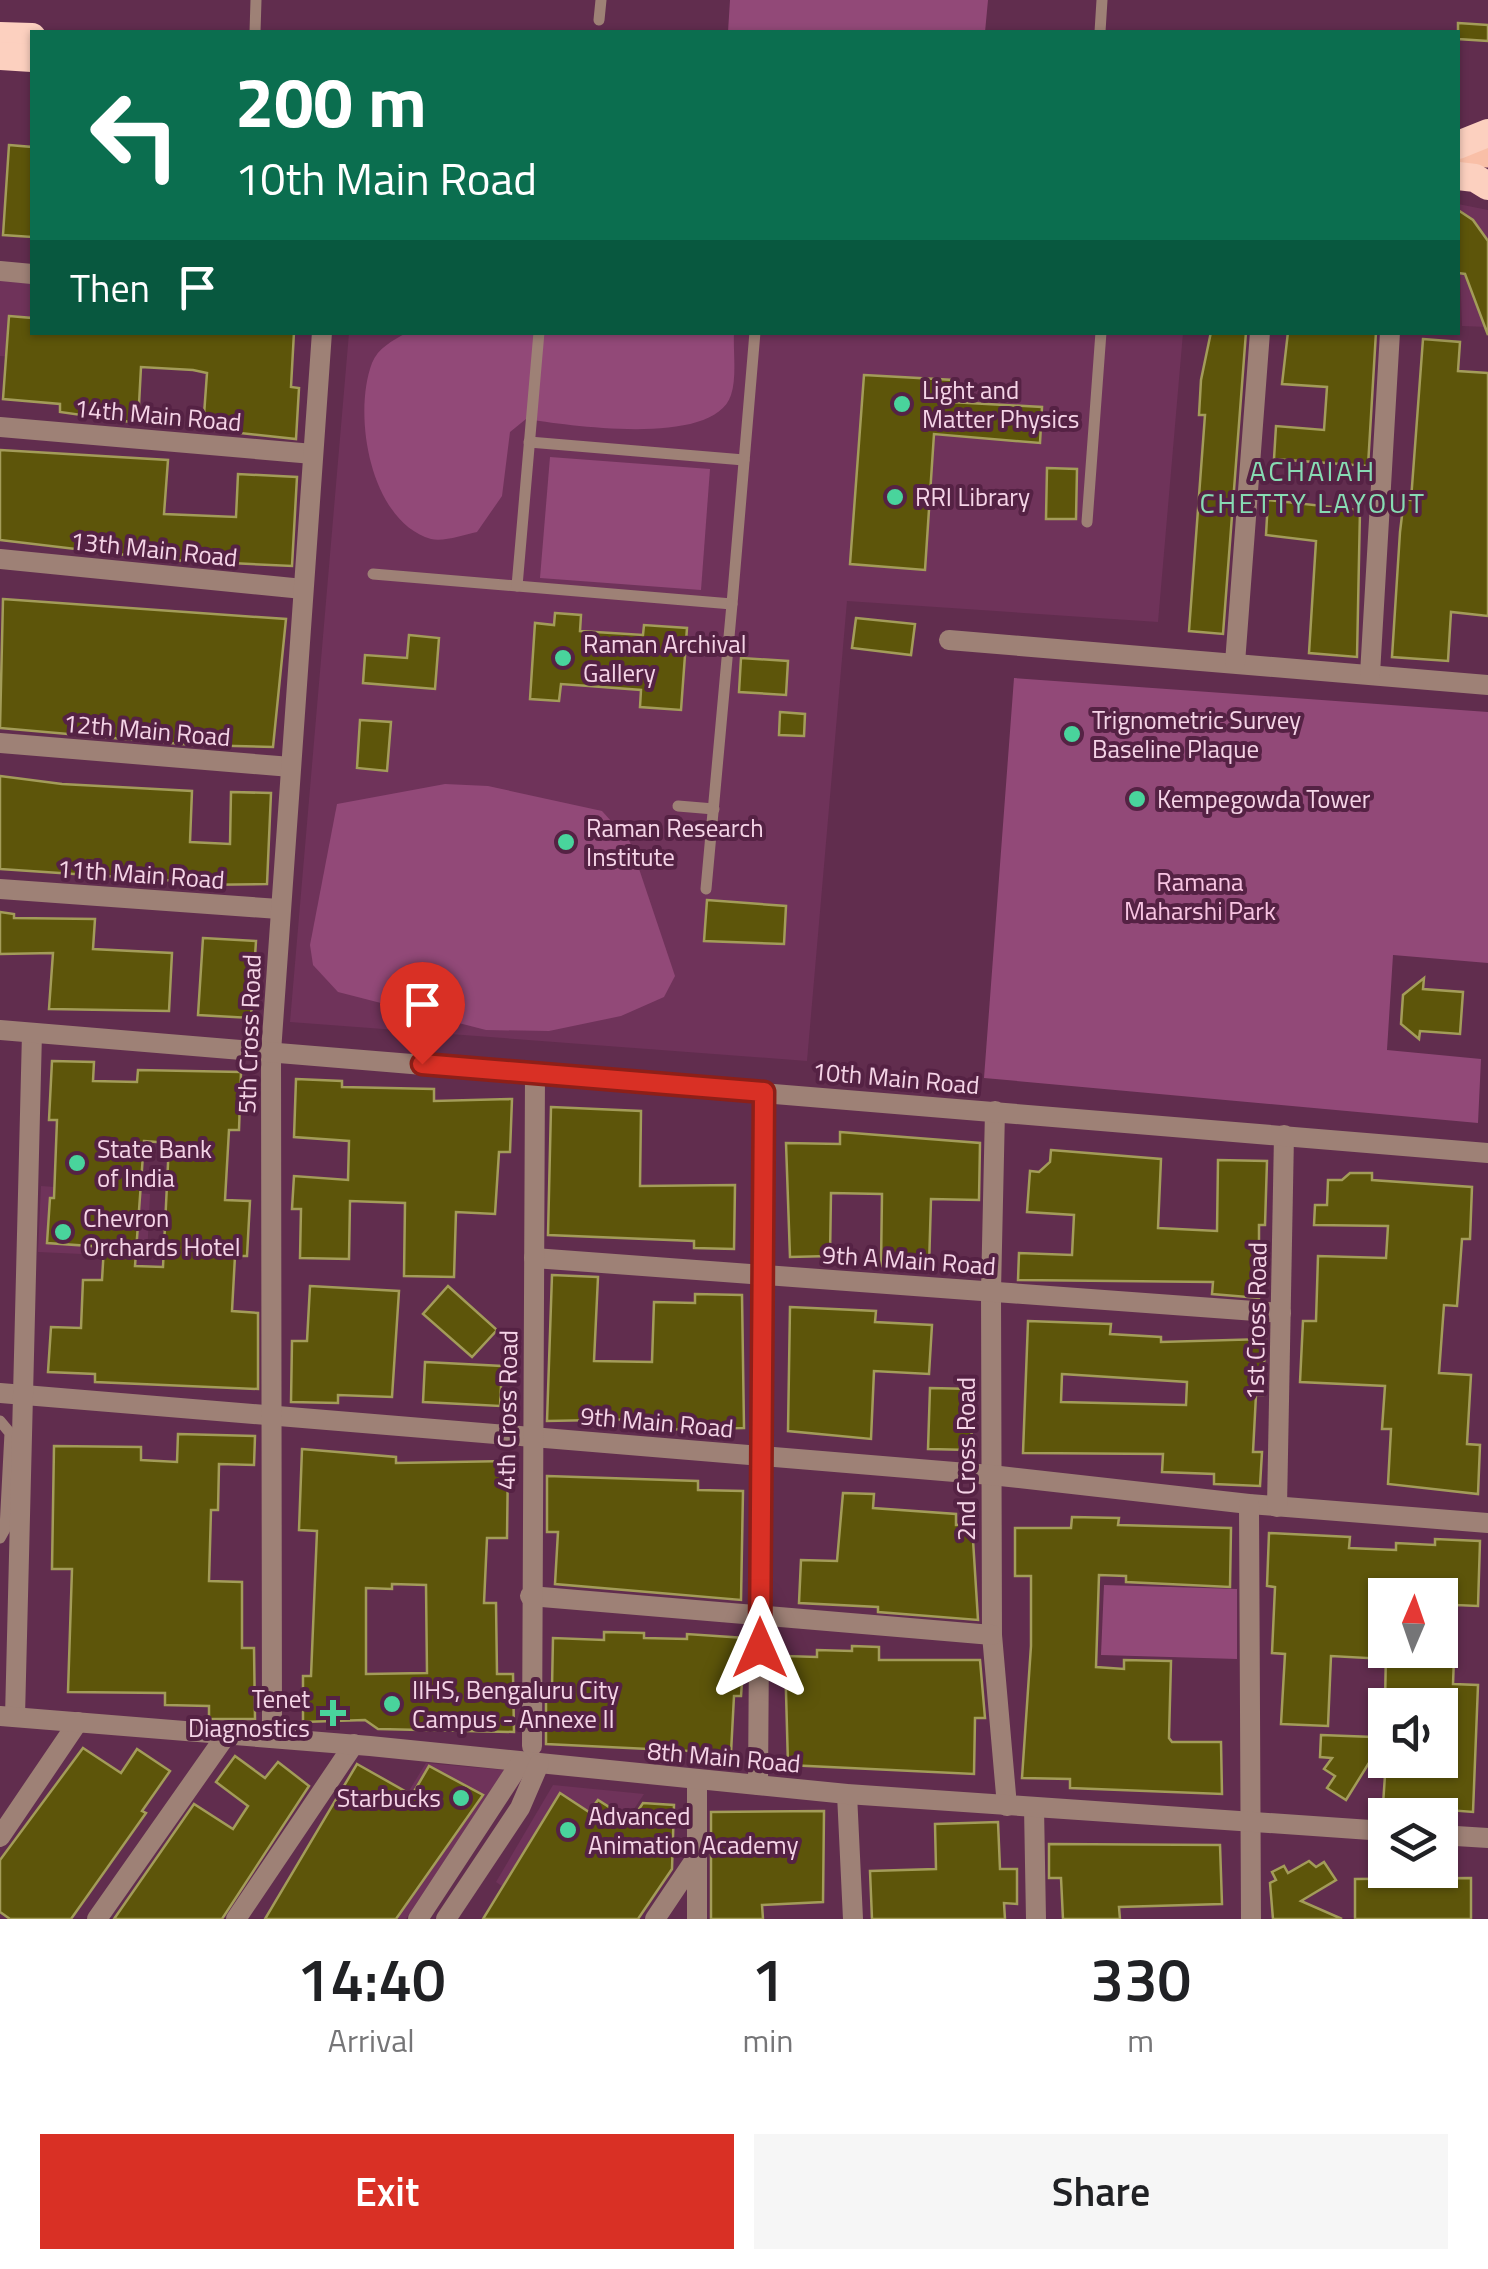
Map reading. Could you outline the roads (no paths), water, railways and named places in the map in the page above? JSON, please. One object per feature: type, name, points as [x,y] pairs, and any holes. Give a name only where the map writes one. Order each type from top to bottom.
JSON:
[{"type":"highway","points":[[0,36],[30,38]]},
{"type":"highway","points":[[0,56],[30,58]]},
{"type":"highway","points":[[1460,147],[1488,132]]},
{"type":"main road","points":[[1460,151],[1479,175]]},
{"type":"street","points":[[0,271],[30,274]]},
{"type":"street","name":"5th Cross Road","points":[[272,1738],[271,1052],[278,909],[322,335]]},
{"type":"street","points":[[1234,663],[1260,335]]},
{"type":"street","points":[[1370,674],[1390,335]]},
{"type":"street","name":"14th Main Road","points":[[0,427],[312,454]]},
{"type":"street","name":"13th Main Road","points":[[0,559],[303,589]]},
{"type":"street","points":[[949,640],[1488,685]]},
{"type":"street","name":"12th Main Road","points":[[0,743],[290,767]]},
{"type":"street","name":"11th Main Road","points":[[0,889],[278,909]]},
{"type":"street","name":"10th Main Road","points":[[0,1030],[1488,1153]]},
{"type":"street","points":[[8,1717],[25,1395],[32,1032]]},
{"type":"street","name":"4th Cross Road","points":[[531,1757],[535,1074]]},
{"type":"street","points":[[758,1785],[764,1092]]},
{"type":"street","name":"2nd Cross Road","points":[[996,1112],[990,1291],[992,1635],[1007,1806]]},
{"type":"street","name":"1st Cross Road","points":[[1277,1507],[1284,1135]]},
{"type":"street","name":"9th A Main Road","points":[[534,1258],[1281,1314]]},
{"type":"street","name":"9th Main Road","points":[[0,1393],[991,1474],[1277,1507],[1488,1523]]},
{"type":"street","points":[[1249,1504],[1248,1822],[1252,1919]]},
{"type":"street","points":[[530,1596],[992,1635]]},
{"type":"street","name":"8th Main Road","points":[[8,1717],[531,1757],[697,1781],[846,1794],[1368,1830]]},
{"type":"street","points":[[0,1838],[78,1722]]},
{"type":"street","points":[[97,1919],[227,1734]]},
{"type":"street","points":[[236,1919],[354,1744]]},
{"type":"street","points":[[418,1919],[531,1757]]},
{"type":"street","points":[[446,1919],[520,1808],[531,1757]]},
{"type":"street","points":[[697,1781],[697,1919]]},
{"type":"street","points":[[846,1794],[853,1919]]},
{"type":"street","points":[[1034,1808],[1036,1919]]},
{"type":"street","points":[[1458,1836],[1488,1838]]},
{"type":"street","points":[[655,1919],[696,1858]]},
{"type":"lane","points":[[255,30],[256,0]]},
{"type":"lane","points":[[599,20],[601,0]]},
{"type":"lane","points":[[1100,30],[1102,0]]},
{"type":"lane","points":[[517,586],[538,335]]},
{"type":"lane","points":[[706,889],[754,335]]},
{"type":"lane","points":[[1088,522],[1101,335]]},
{"type":"lane","points":[[529,442],[744,460]]},
{"type":"lane","points":[[373,574],[732,604]]},
{"type":"lane","points":[[678,806],[714,809]]},
{"type":"lane","points":[[0,1420],[10,1433],[5,1529],[0,1538]]},
{"type":"place","name":"Light and Matter Physics","points":[[902,404]]},
{"type":"place","name":"RRI Library","points":[[895,497]]},
{"type":"place","name":"Raman Archival Gallery","points":[[563,658]]},
{"type":"place","name":"Trignometric Survey Baseline Plaque","points":[[1072,734]]},
{"type":"place","name":"Kempegowda Tower","points":[[1137,799]]},
{"type":"place","name":"Raman Research Institute","points":[[566,842]]},
{"type":"place","name":"State Bank of India","points":[[77,1163]]},
{"type":"place","name":"Chevron Orchards Hotel","points":[[63,1232]]},
{"type":"place","name":"IIHS, Bengaluru City Campus - Annexe II","points":[[392,1704]]},
{"type":"place","name":"Tenet Diagnostics","points":[[333,1713]]},
{"type":"place","name":"Starbucks","points":[[461,1798]]},
{"type":"place","name":"Advanced Animation Academy","points":[[568,1830]]},
{"type":"district","name":"ACHAIAH CHETTY LAYOUT","points":[[1313,487]]},
{"type":"park label","name":"Ramana Maharshi Park","points":[[1200,896]]}]
